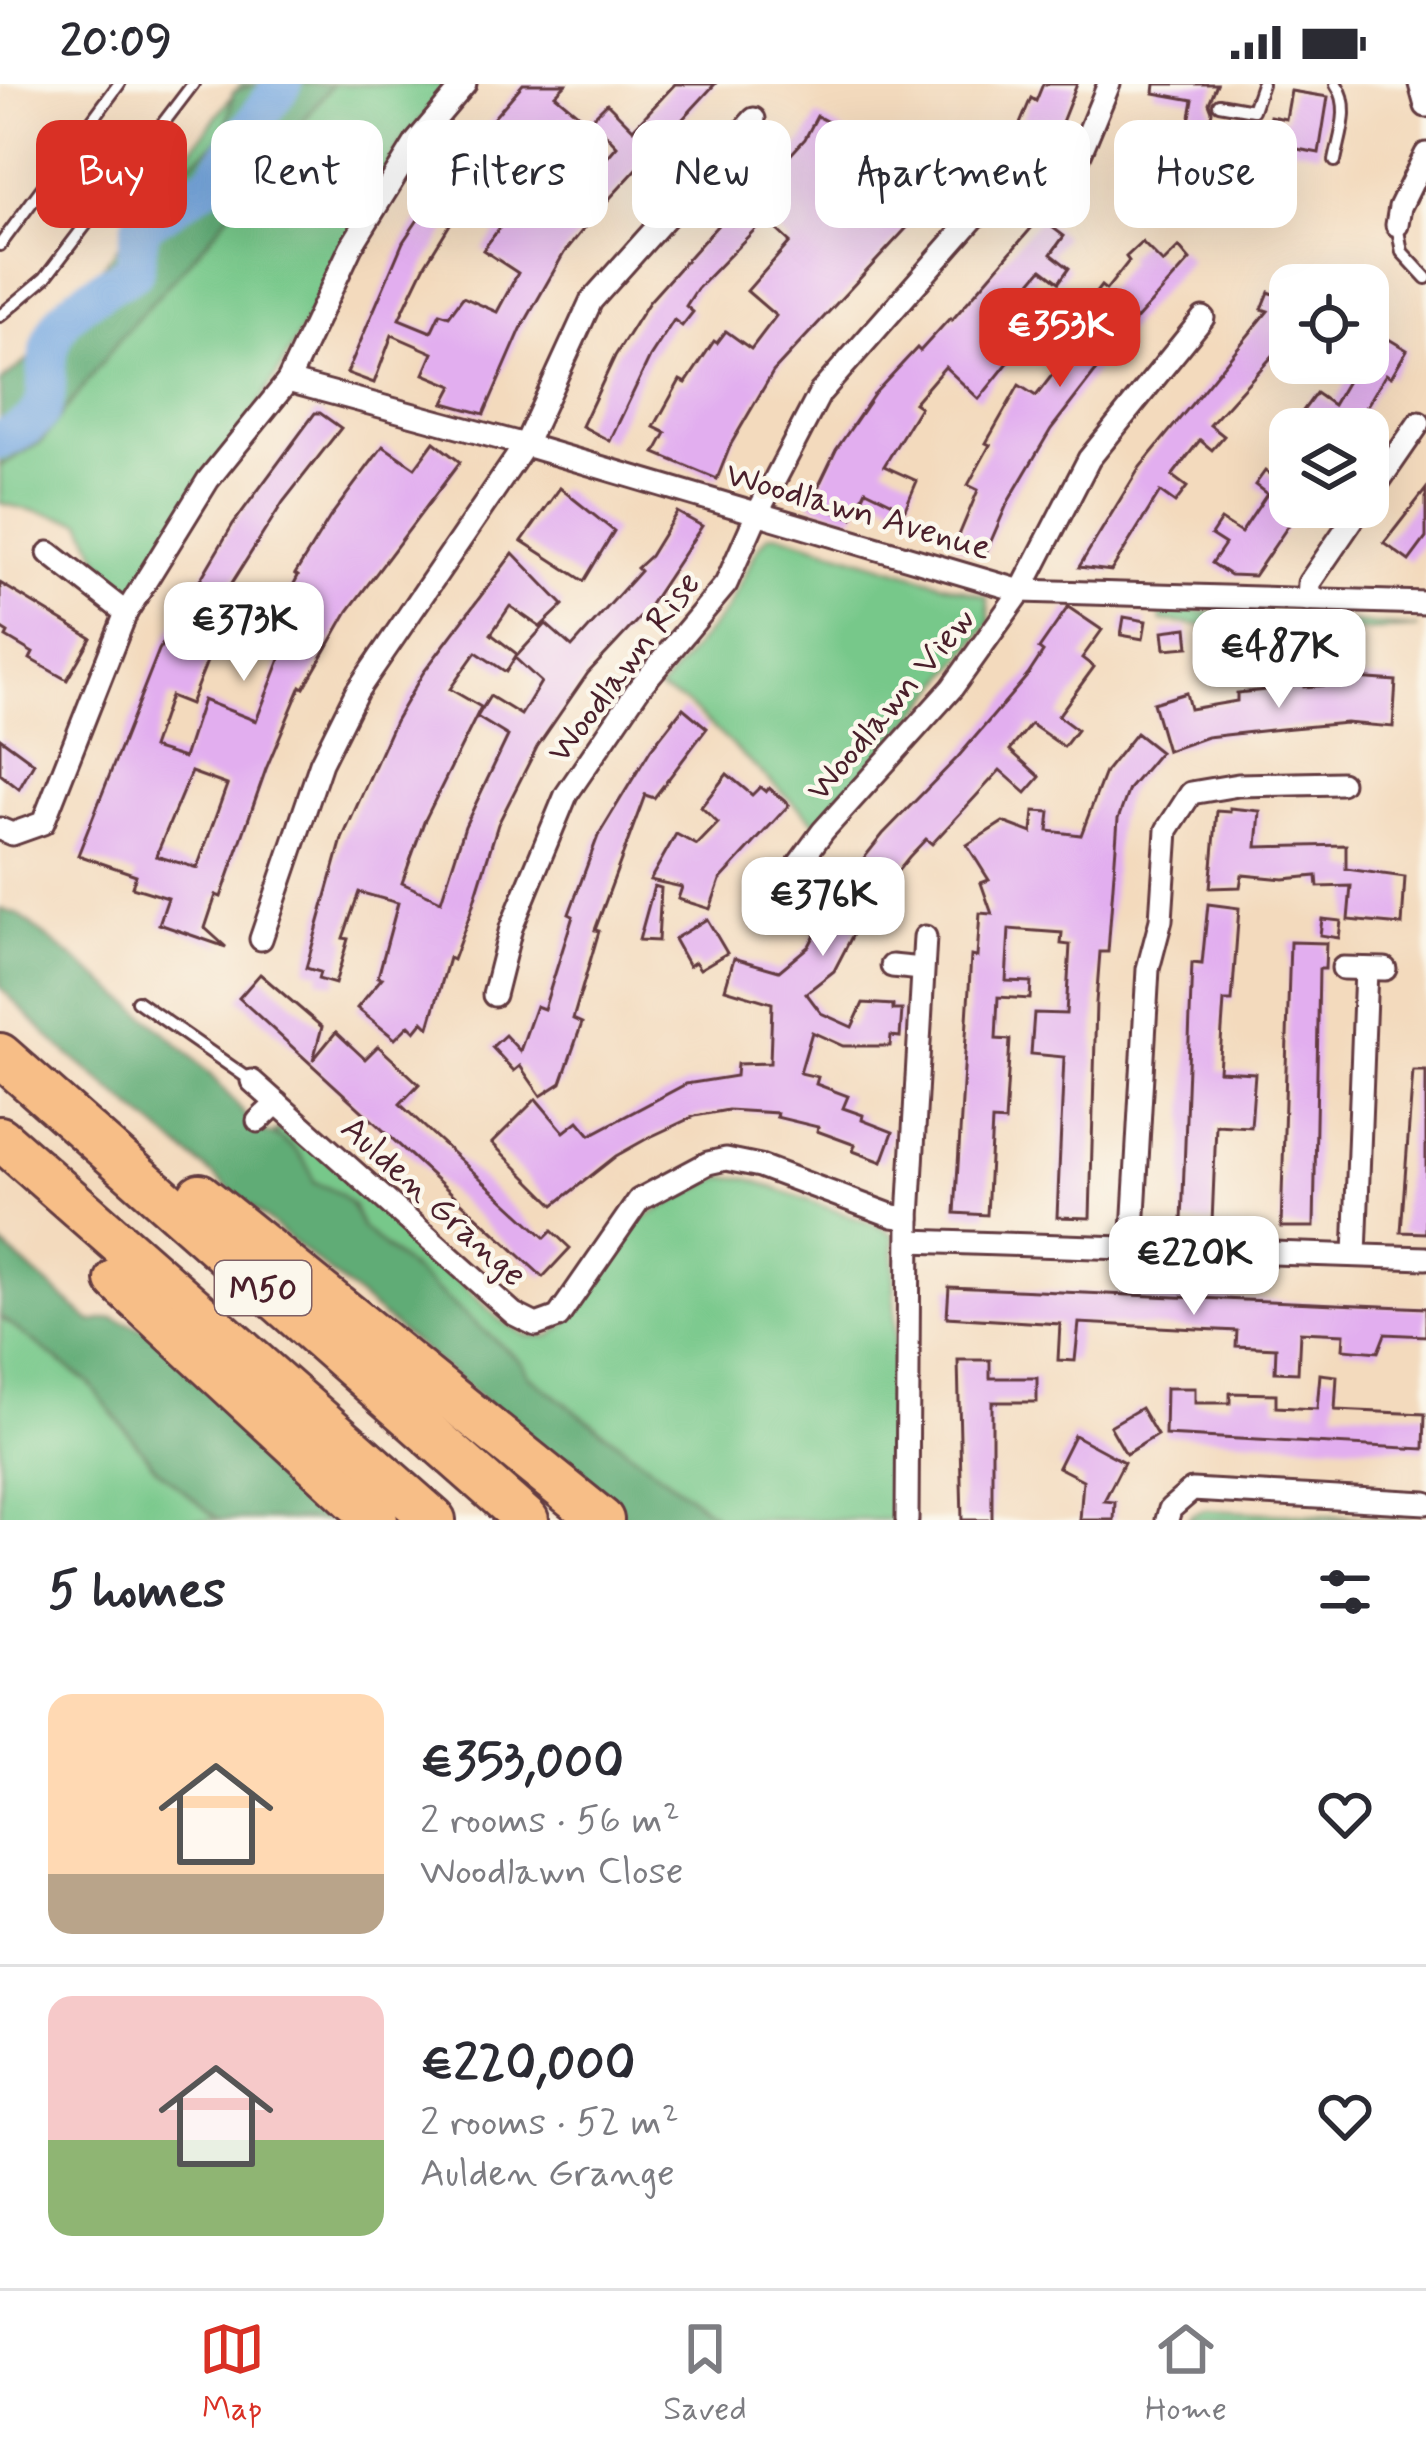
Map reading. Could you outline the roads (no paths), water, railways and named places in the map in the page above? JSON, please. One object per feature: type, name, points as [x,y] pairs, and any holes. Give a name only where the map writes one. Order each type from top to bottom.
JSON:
[{"type":"highway","name":"M50","points":[[0,1055],[527,1520]]},
{"type":"highway","points":[[80,1126],[156,1160],[602,1520]]},
{"type":"highway","name":"M50","points":[[11,1148],[434,1520]]},
{"type":"highway","points":[[11,1148],[41,1209],[376,1520]]},
{"type":"street","points":[[0,830],[12,834],[43,823],[126,613],[208,480],[287,381],[351,247],[416,142],[465,84]]},
{"type":"street","points":[[1090,130],[1109,84]]},
{"type":"street","points":[[1420,84],[1426,106]]},
{"type":"street","points":[[261,939],[321,763],[357,691],[525,445],[591,301],[754,119]]},
{"type":"street","points":[[1396,225],[1426,154]]},
{"type":"street","name":"Woodlawn Rise","points":[[494,995],[511,928],[566,795],[639,688],[726,584],[820,393],[965,228]]},
{"type":"street","name":"Woodlawn View","points":[[762,914],[824,831],[952,688],[1021,591],[1089,459],[1203,318]]},
{"type":"street","name":"Woodlawn Avenue","points":[[287,381],[525,445],[1021,591],[1426,603]]},
{"type":"street","points":[[1389,467],[1419,423]]},
{"type":"street","points":[[1308,600],[1309,584],[1347,528]]},
{"type":"street","points":[[50,553],[126,613]]},
{"type":"street","points":[[1132,1249],[1148,969],[1161,920],[1167,830],[1191,793],[1238,785],[1307,793],[1341,783]]},
{"type":"street","points":[[907,1520],[910,1229],[925,937]]},
{"type":"street","points":[[892,966],[922,968]]},
{"type":"street","points":[[1355,1255],[1365,969]]},
{"type":"street","name":"Aulden Grange","points":[[252,1081],[514,1314],[536,1325],[558,1317],[639,1200],[708,1163],[726,1160],[760,1166],[893,1216],[910,1229],[1132,1249],[1426,1258]]},
{"type":"street","points":[[258,1121],[277,1103]]},
{"type":"street","points":[[1167,1520],[1170,1508],[1192,1490],[1426,1502]]},
{"type":"lane","points":[[0,245],[119,84]]},
{"type":"lane","points":[[0,316],[45,278],[193,84]]},
{"type":"lane","points":[[1219,104],[1253,110],[1262,84]]},
{"type":"lane","points":[[1335,161],[1345,110],[1344,95],[1336,84]]},
{"type":"lane","points":[[1396,225],[1402,252],[1426,278]]},
{"type":"lane","points":[[137,1001],[252,1081]]},
{"type":"waterway","points":[[0,440],[35,419],[42,408],[48,355],[58,326],[87,298],[134,271],[141,226],[211,181],[283,84]]}]
